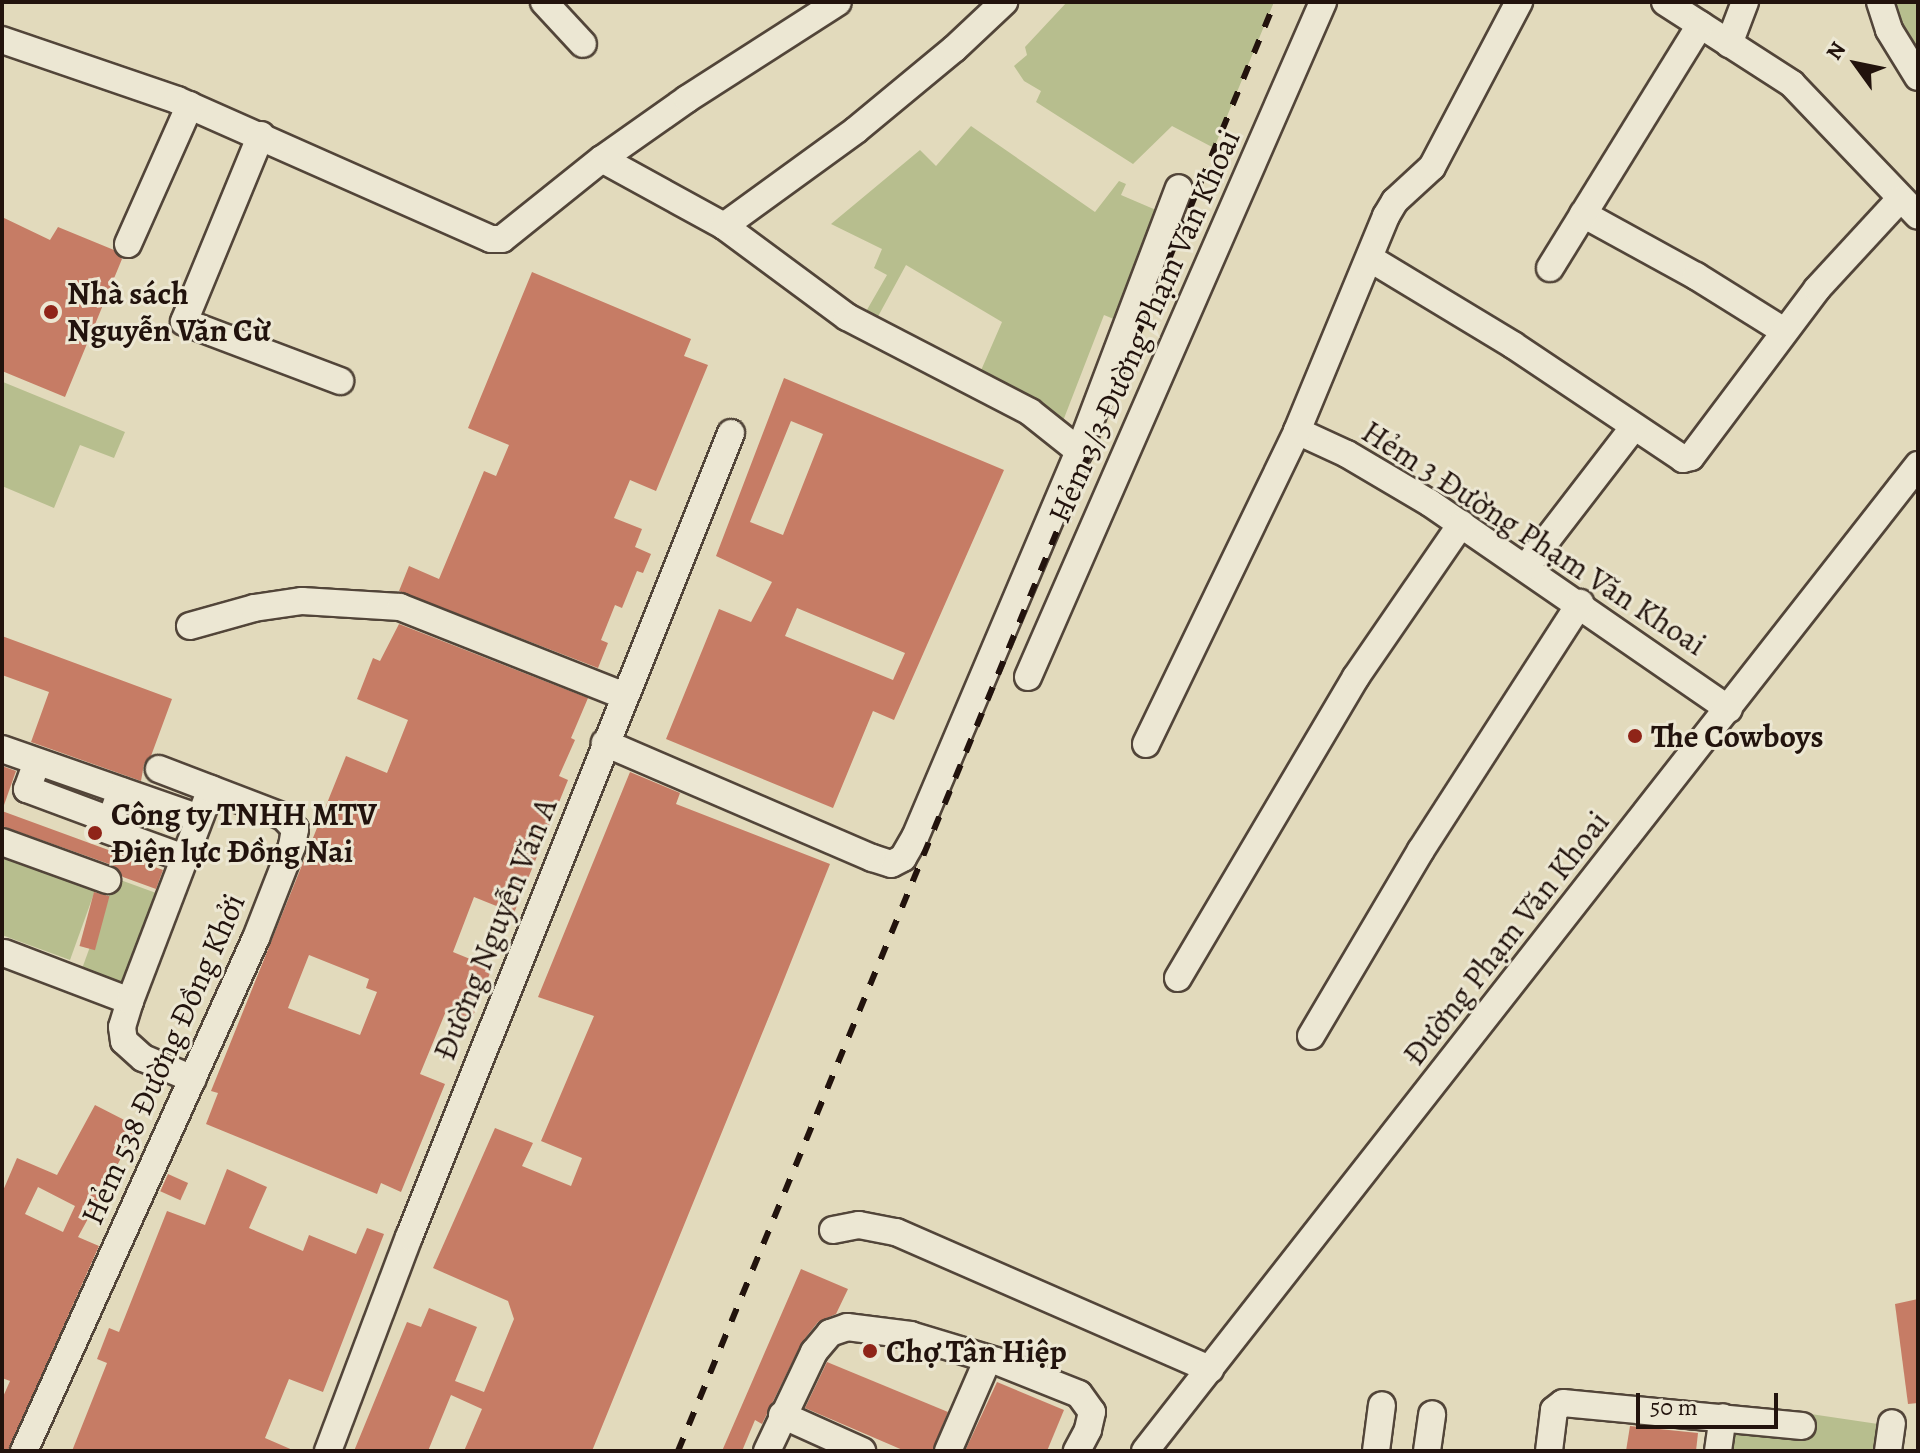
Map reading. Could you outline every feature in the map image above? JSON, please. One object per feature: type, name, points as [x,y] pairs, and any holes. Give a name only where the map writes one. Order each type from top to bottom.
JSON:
[{"type":"street","points":[[544,2],[583,44]]},
{"type":"street","points":[[2,40],[190,105],[491,239],[502,239],[602,159],[687,99],[838,2]]},
{"type":"street","points":[[724,226],[856,130],[954,49],[1004,2]]},
{"type":"street","name":"Hẻm 3/3 Đường Phạm Văn Khoai","points":[[1028,677],[1323,2]]},
{"type":"street","points":[[1146,744],[1297,431],[1371,259],[1386,216],[1395,201],[1432,167],[1519,2]]},
{"type":"street","points":[[1371,259],[1513,345],[1674,456],[1683,459],[1691,457],[1817,289],[1908,208],[1792,84],[1665,2]]},
{"type":"street","points":[[1729,44],[1745,2]]},
{"type":"street","points":[[1880,2],[1889,30],[1918,77]]},
{"type":"street","points":[[1550,268],[1700,25]]},
{"type":"street","points":[[128,244],[190,105]]},
{"type":"street","points":[[261,135],[184,322],[340,381]]},
{"type":"street","points":[[602,159],[724,226],[847,317],[1030,412],[1079,451]]},
{"type":"street","points":[[605,743],[872,858],[891,864],[903,858],[915,837],[1079,451],[1179,188]]},
{"type":"street","points":[[1583,214],[1696,276],[1784,331]]},
{"type":"street","points":[[1526,567],[1634,427]]},
{"type":"street","name":"Hẻm 3 Đường Phạm Văn Khoai","points":[[1297,431],[1347,454],[1461,524],[1580,603],[1729,709]]},
{"type":"street","name":"Đường Nguyễn Văn A","points":[[328,1451],[605,743],[731,433]]},
{"type":"street","name":"Đường Phạm Văn Khoai","points":[[1145,1451],[1918,465]]},
{"type":"street","points":[[1178,978],[1356,677],[1461,524]]},
{"type":"street","points":[[190,626],[254,608],[302,601],[400,607],[625,696]]},
{"type":"street","points":[[1311,1036],[1421,850],[1580,603]]},
{"type":"street","points":[[2,749],[199,818]]},
{"type":"street","points":[[37,762],[27,789],[110,820]]},
{"type":"street","name":"Hẻm 538 Đường Đồng Khởi","points":[[24,1451],[256,938],[292,846],[295,829],[284,817],[159,769]]},
{"type":"street","points":[[193,1079],[143,1058],[124,1041],[122,1027],[211,789]]},
{"type":"street","points":[[121,791],[107,830],[184,858]]},
{"type":"street","points":[[2,842],[107,880]]},
{"type":"street","points":[[4,953],[130,1001]]},
{"type":"street","points":[[833,1230],[859,1225],[896,1232],[1210,1369]]},
{"type":"street","points":[[767,1451],[814,1352],[830,1333],[847,1327],[910,1335],[988,1359],[1079,1394],[1092,1412],[1088,1430],[1077,1451]]},
{"type":"street","points":[[948,1451],[988,1359]]},
{"type":"street","points":[[1549,1451],[1554,1410],[1563,1403],[1802,1426]]},
{"type":"street","points":[[1376,1451],[1382,1405]]},
{"type":"street","points":[[1427,1451],[1432,1414]]},
{"type":"street","points":[[782,1415],[862,1451]]},
{"type":"street","points":[[1718,1451],[1723,1417]]},
{"type":"street","points":[[1888,1451],[1892,1423]]},
{"type":"green space","points":[[1067,2],[1274,2],[1214,148],[1172,126],[1133,164],[1036,102],[1041,91],[1024,81],[1014,66],[1027,55],[1025,47]]},
{"type":"green space","points":[[1891,2],[1918,2],[1918,59],[1899,25]]},
{"type":"green space","points":[[971,126],[1095,212],[1119,181],[1126,184],[1121,195],[1163,213],[1121,322],[1104,315],[1063,421],[979,375],[1002,322],[906,265],[875,322],[864,315],[887,275],[874,268],[882,249],[831,224],[920,150],[936,166]]},
{"type":"green space","points":[[3,382],[125,432],[114,458],[80,445],[54,508],[2,486]]},
{"type":"green space","points":[[2,850],[97,885],[70,960],[2,935]]},
{"type":"green space","points":[[115,878],[163,895],[129,989],[81,972]]},
{"type":"green space","points":[[1804,1413],[1878,1424],[1874,1451],[1729,1451],[1733,1427],[1800,1437]]},
{"type":"building","name":"Nhà sách Nguyễn Văn Cừ","points":[[2,217],[50,240],[58,227],[114,250],[122,259],[65,397],[2,371]]},
{"type":"building","points":[[532,272],[691,339],[684,356],[708,365],[656,491],[630,480],[614,518],[642,529],[635,547],[651,554],[643,573],[637,571],[622,608],[615,605],[601,640],[608,643],[598,668],[399,591],[409,566],[439,579],[484,471],[496,476],[509,445],[468,428]]},
{"type":"building","points":[[784,378],[1004,470],[894,720],[873,711],[833,808],[666,739],[719,609],[751,622],[772,582],[716,556]],"holes":[[[791,421],[823,434],[783,535],[750,522]],[[797,608],[905,653],[893,680],[785,636]]]},
{"type":"building","points":[[399,624],[588,698],[571,738],[575,740],[559,776],[568,780],[514,913],[474,897],[453,952],[492,968],[471,1021],[446,1011],[420,1074],[445,1084],[401,1192],[381,1183],[377,1194],[206,1124],[218,1093],[211,1091],[346,756],[387,773],[408,720],[357,699],[373,658],[380,661]],"holes":[[[309,955],[369,979],[366,988],[377,992],[360,1035],[288,1008]]]},
{"type":"building","points":[[2,636],[172,699],[151,756],[144,764],[141,781],[31,742],[49,692],[2,675]]},
{"type":"building","points":[[2,766],[16,771],[4,805],[2,805]]},
{"type":"building","points":[[630,772],[680,793],[676,804],[830,864],[779,992],[592,1451],[464,1451],[482,1409],[451,1395],[428,1451],[354,1451],[407,1322],[421,1327],[429,1308],[477,1327],[455,1381],[484,1392],[514,1319],[508,1301],[433,1268],[495,1128],[533,1143],[522,1166],[571,1186],[582,1158],[541,1141],[594,1016],[538,997]]},
{"type":"building","points":[[2,811],[163,870],[156,889],[123,877],[112,865],[2,826]]},
{"type":"building","points":[[94,892],[109,896],[95,950],[80,946]]},
{"type":"building","points":[[95,1105],[138,1127],[78,1237],[99,1246],[8,1451],[2,1451],[2,1399],[10,1381],[2,1378],[2,1193],[17,1158],[57,1175]],"holes":[[[38,1187],[75,1206],[63,1232],[25,1214]]]},
{"type":"building","points":[[227,1169],[267,1187],[249,1228],[303,1251],[309,1235],[356,1254],[367,1228],[384,1234],[323,1392],[289,1379],[265,1438],[295,1451],[72,1451],[107,1363],[97,1359],[109,1328],[119,1332],[167,1211],[205,1225]]},
{"type":"building","points":[[168,1174],[188,1183],[180,1200],[160,1191]]},
{"type":"building","points":[[801,1269],[848,1289],[836,1314],[818,1322],[802,1342],[762,1424],[755,1420],[742,1451],[722,1451]]},
{"type":"building","points":[[1918,1299],[1918,1403],[1908,1404],[1895,1304]]},
{"type":"building","points":[[827,1362],[948,1412],[932,1451],[905,1451],[805,1408]]},
{"type":"building","points":[[997,1382],[1064,1410],[1047,1451],[965,1451]]},
{"type":"building","points":[[1630,1426],[1698,1433],[1696,1451],[1626,1451]]},
{"type":"railway","points":[[678,1451],[1275,2]]},
{"type":"place","name":"Nhà sách Nguyễn Văn Cừ","points":[[51,312]]},
{"type":"place","name":"The Cowboys","points":[[1635,736]]},
{"type":"place","name":"Công ty TNHH MTV Điện lực Đồng Nai","points":[[95,833]]},
{"type":"place","name":"Chợ Tân Hiệp","points":[[870,1351]]}]
